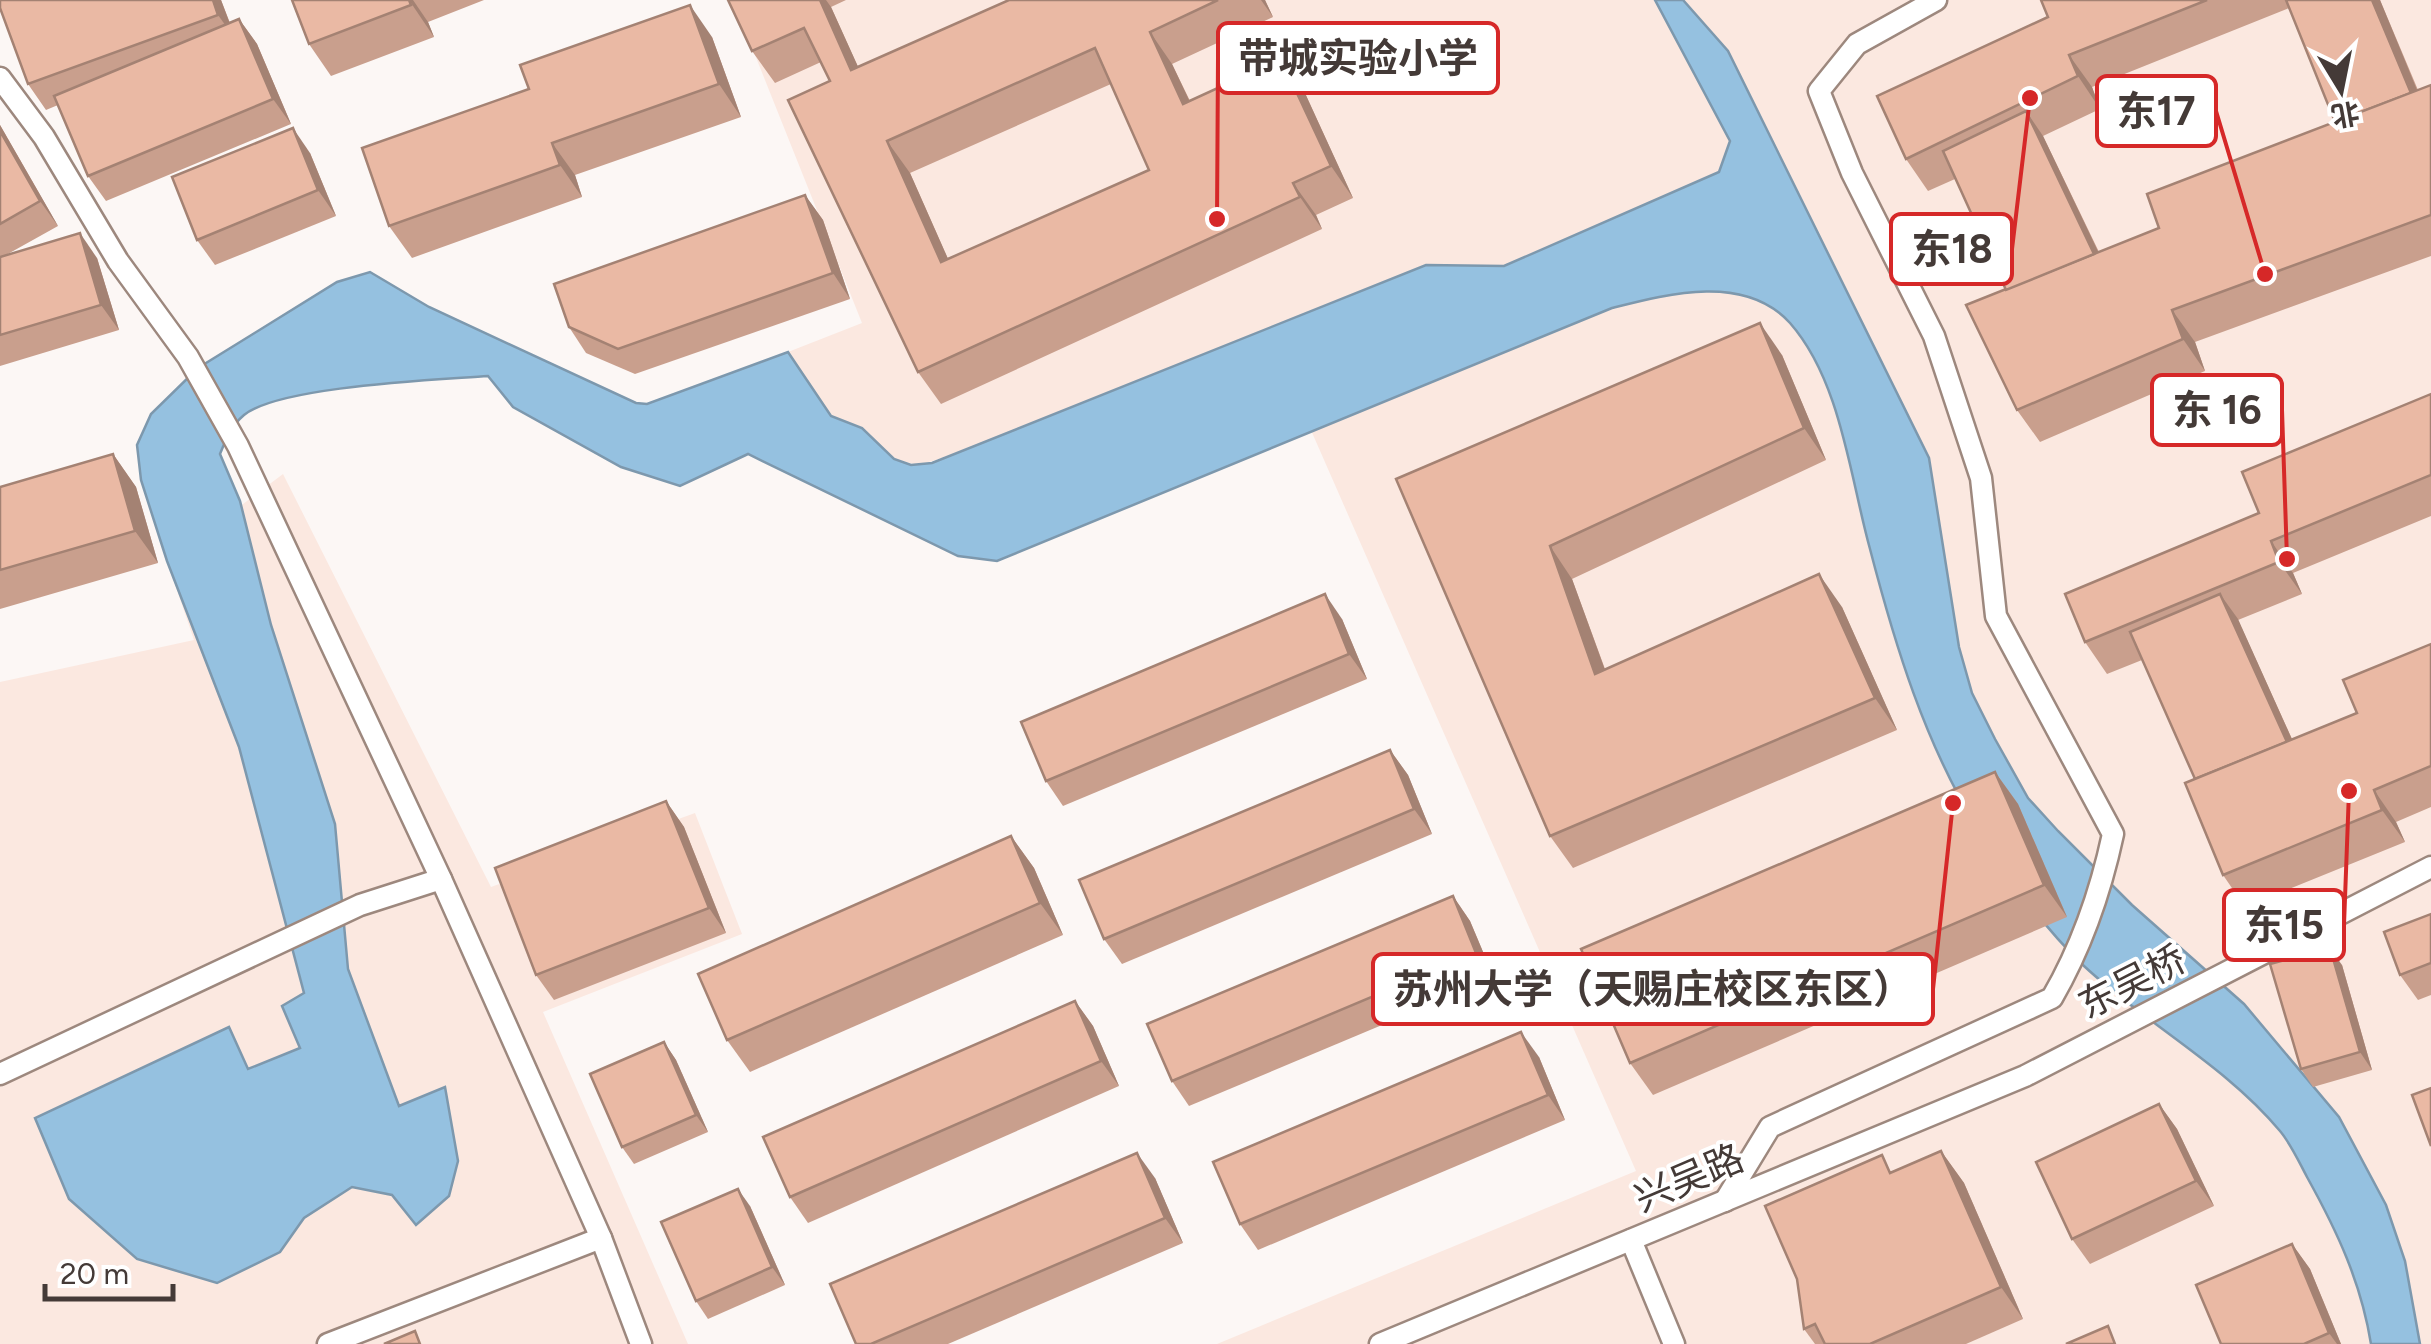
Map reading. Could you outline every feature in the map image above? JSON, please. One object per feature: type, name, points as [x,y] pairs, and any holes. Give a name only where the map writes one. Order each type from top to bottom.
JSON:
[{"type":"lane","points":[[1725,1201],[1770,1127],[2052,998],[2068,970],[2105,869],[2112,834],[1996,616],[1982,478],[1934,336],[1852,173],[1819,91],[1856,44],[1936,0]]},
{"type":"lane","points":[[0,78],[44,138],[118,261],[188,357],[238,446],[441,879],[601,1238],[642,1344]]},
{"type":"lane","name":"东吴桥","points":[[2025,1076],[2431,867]]},
{"type":"lane","points":[[0,1074],[360,905],[441,879]]},
{"type":"lane","name":"兴吴路","points":[[1380,1344],[2025,1076]]},
{"type":"lane","points":[[328,1344],[601,1238]]},
{"type":"lane","points":[[1631,1240],[1674,1344]]},
{"type":"shaded area","points":[[733,0],[2431,0],[2431,1344],[1217,1344],[1636,1171],[1267,330],[953,455],[918,465],[894,459],[862,428],[831,416],[788,352],[862,323]]},
{"type":"shaded area","points":[[283,474],[491,887],[695,813],[742,934],[543,1012],[688,1344],[0,1344],[0,682],[194,640],[167,561]]},
{"type":"water","points":[[1655,0],[1683,0],[1728,51],[1929,458],[1959,647],[1972,693],[2028,798],[2132,905],[2244,1004],[2339,1117],[2386,1205],[2405,1261],[2420,1344],[2371,1344],[2361,1299],[2338,1237],[2284,1136],[2235,1086],[2084,966],[2040,918],[1990,847],[1942,763],[1901,657],[1842,431],[1821,373],[1790,323],[1772,307],[1728,293],[1681,293],[1612,308],[997,561],[958,556],[748,454],[680,486],[621,467],[513,407],[488,376],[324,391],[263,405],[244,415],[232,428],[220,454],[240,501],[271,625],[335,824],[348,969],[399,1106],[445,1087],[458,1161],[449,1196],[416,1225],[392,1195],[352,1187],[304,1218],[280,1252],[217,1283],[137,1259],[69,1199],[35,1118],[229,1027],[248,1069],[300,1048],[282,1006],[304,993],[239,747],[167,561],[141,480],[137,445],[151,414],[198,368],[337,282],[370,272],[429,307],[636,403],[647,404],[788,352],[831,416],[862,428],[894,459],[911,465],[932,463],[1426,265],[1504,266],[1719,172],[1730,141]]},
{"type":"building","points":[[0,0],[213,0],[218,15],[28,84]]},
{"type":"building","points":[[292,0],[409,0],[411,5],[309,44]]},
{"type":"building","points":[[728,0],[820,0],[851,70],[1009,0],[1218,0],[1150,32],[1183,104],[1281,59],[1331,166],[1293,183],[1300,197],[918,372],[788,100],[830,81],[804,28],[752,51]],"holes":[[[1095,48],[1149,170],[941,262],[887,141]]]},
{"type":"building","points":[[2041,0],[2207,0],[2069,55],[2078,76],[1906,159],[1877,96],[2048,17]]},
{"type":"building","points":[[2286,0],[2372,0],[2411,93],[2335,122]]},
{"type":"building","points":[[690,5],[719,84],[552,143],[560,165],[389,226],[362,148],[529,89],[520,65]]},
{"type":"building","points":[[239,19],[273,99],[88,176],[54,96]]},
{"type":"building","points":[[2431,85],[2431,215],[2172,310],[2183,339],[2017,410],[1966,305],[2159,228],[2147,194]]},
{"type":"building","points":[[2026,111],[2094,254],[2006,290],[1943,151]]},
{"type":"building","points":[[293,128],[318,190],[197,240],[172,177]]},
{"type":"building","points":[[0,131],[40,201],[0,224]]},
{"type":"building","points":[[805,195],[833,273],[618,349],[569,327],[554,284]]},
{"type":"building","points":[[80,233],[101,305],[0,335],[0,257]]},
{"type":"building","points":[[1760,323],[1804,428],[1550,546],[1595,674],[1819,574],[1875,698],[1550,836],[1396,479]]},
{"type":"building","points":[[2431,394],[2431,475],[2271,541],[2279,562],[2085,642],[2065,594],[2259,513],[2242,472]]},
{"type":"building","points":[[113,454],[135,531],[0,570],[0,487]]},
{"type":"building","points":[[1325,594],[1349,654],[1046,781],[1021,722]]},
{"type":"building","points":[[2220,594],[2287,742],[2195,779],[2130,632]]},
{"type":"building","points":[[2431,644],[2431,766],[2374,790],[2382,810],[2223,875],[2185,783],[2357,713],[2343,680]]},
{"type":"building","points":[[1390,750],[1414,809],[1104,939],[1079,880]]},
{"type":"building","points":[[1995,772],[2044,885],[1630,1063],[1581,949]]},
{"type":"building","points":[[666,801],[709,908],[536,975],[495,868]]},
{"type":"building","points":[[1011,836],[1040,903],[727,1040],[698,974]]},
{"type":"building","points":[[1453,896],[1476,953],[1172,1081],[1147,1024]]},
{"type":"building","points":[[2431,914],[2431,963],[2400,975],[2384,932]]},
{"type":"building","points":[[2330,948],[2360,1052],[2301,1069],[2270,964]]},
{"type":"building","points":[[1075,1001],[1101,1061],[790,1197],[763,1137]]},
{"type":"building","points":[[1521,1032],[1548,1095],[1240,1224],[1213,1162]]},
{"type":"building","points":[[664,1042],[696,1115],[622,1147],[590,1074]]},
{"type":"building","points":[[2431,1088],[2431,1146],[2412,1095]]},
{"type":"building","points":[[2159,1104],[2196,1181],[2072,1239],[2036,1162]]},
{"type":"building","points":[[1941,1151],[2001,1287],[1870,1344],[1825,1344],[1815,1324],[1804,1329],[1797,1279],[1765,1206],[1882,1155],[1890,1173]]},
{"type":"building","points":[[1137,1153],[1165,1218],[871,1344],[856,1344],[830,1284]]},
{"type":"building","points":[[738,1189],[772,1267],[696,1301],[661,1222]]},
{"type":"building","points":[[2292,1244],[2329,1333],[2304,1344],[2221,1344],[2196,1285]]},
{"type":"building","points":[[2108,1326],[2115,1344],[2066,1344]]},
{"type":"building","points":[[415,1331],[420,1344],[384,1344]]},
{"type":"place","name":"东18","points":[[2030,98]]},
{"type":"place","name":"带城实验小学","points":[[1217,219]]},
{"type":"place","name":"东17","points":[[2265,274]]},
{"type":"place","name":"东 16","points":[[2287,559]]},
{"type":"place","name":"东15","points":[[2349,791]]},
{"type":"place","name":"苏州大学（天赐庄校区东区）","points":[[1953,803]]}]
